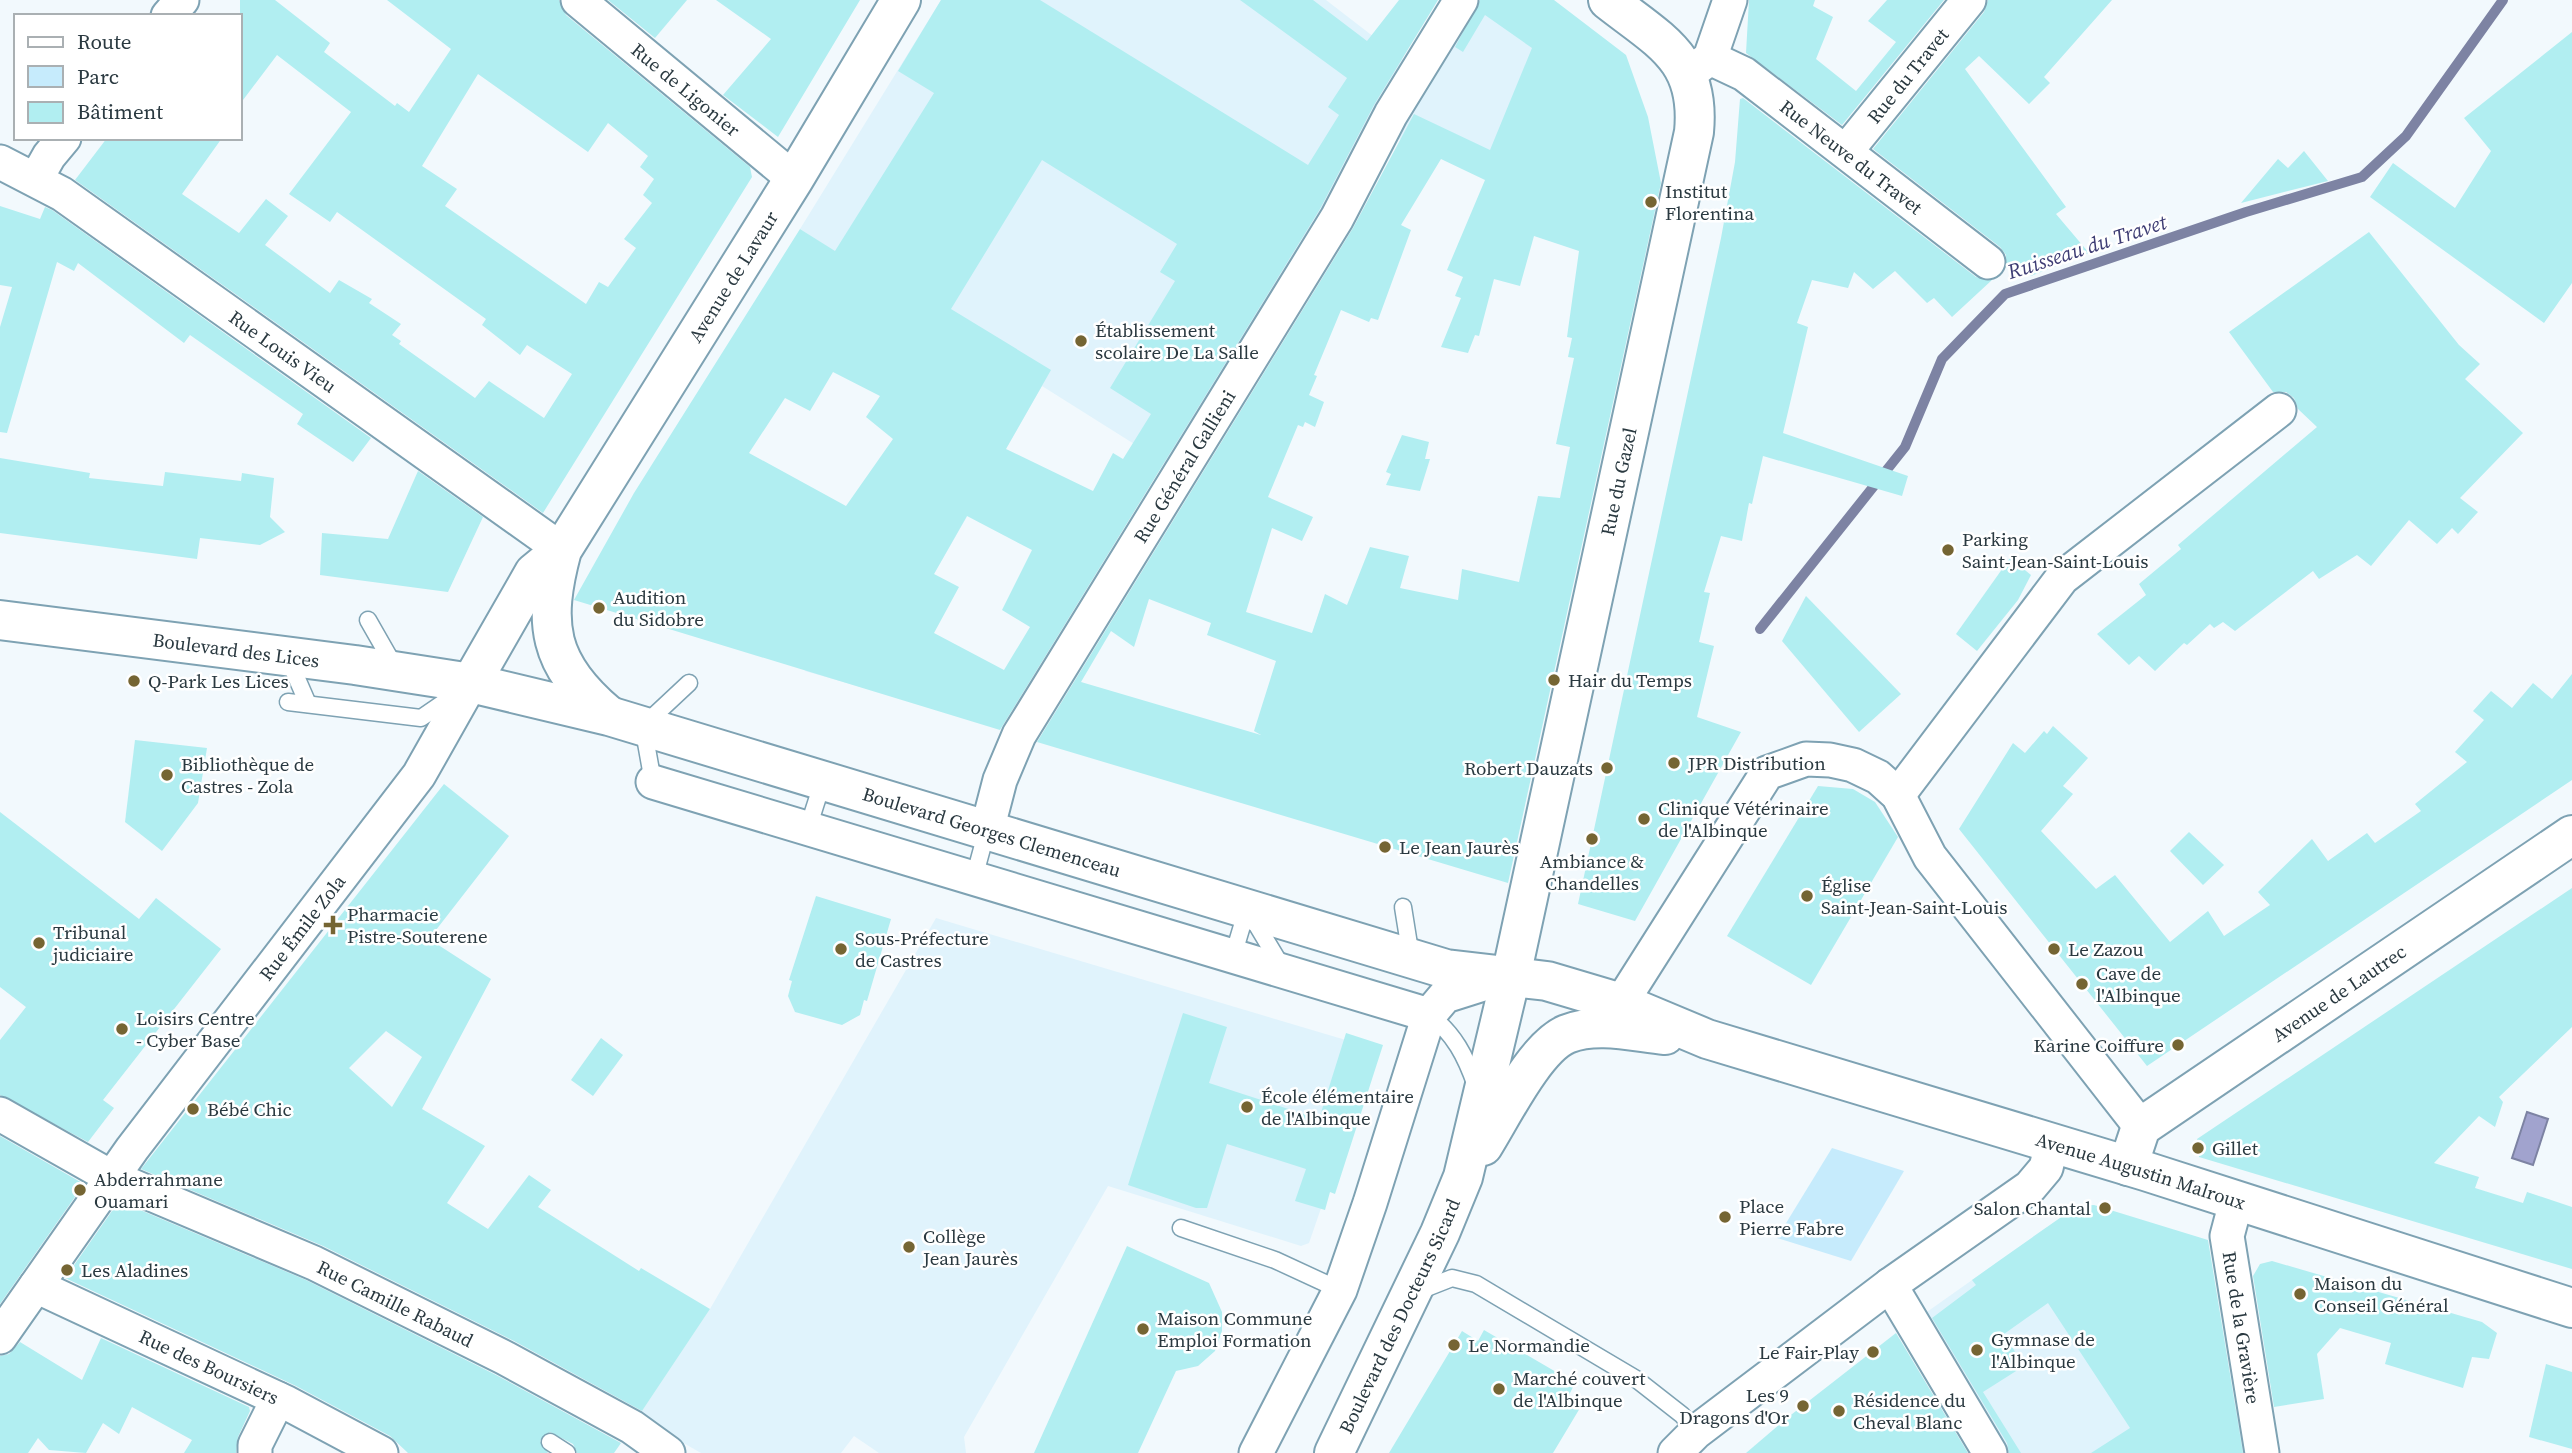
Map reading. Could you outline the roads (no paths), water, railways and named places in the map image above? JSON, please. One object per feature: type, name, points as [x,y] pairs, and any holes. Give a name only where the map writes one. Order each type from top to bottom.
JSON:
[{"type":"main road","name":"Avenue de Lavaur","points":[[626,721],[568,676],[559,658],[552,617],[555,575],[562,550],[794,179],[901,0]]},
{"type":"main road","points":[[1608,0],[1662,42],[1699,66]]},
{"type":"main road","name":"Rue du Gazel","points":[[1511,976],[1688,168],[1699,66]]},
{"type":"main road","name":"Avenue de Lavaur","points":[[471,683],[534,573],[562,550]]},
{"type":"main road","name":"Boulevard des Lices","points":[[0,620],[288,656],[471,683]]},
{"type":"main road","name":"Boulevard Georges Clemenceau","points":[[471,683],[626,721],[1446,969],[1547,981],[1621,1003],[1707,1039]]},
{"type":"main road","name":"Avenue de Lautrec","points":[[2141,1127],[2572,835]]},
{"type":"main road","name":"Boulevard des Docteurs Sicard","points":[[1334,1453],[1412,1294],[1463,1177],[1511,976]]},
{"type":"main road","name":"Boulevard des Docteurs Sicard","points":[[1463,1177],[1548,1046],[1568,1034],[1601,1028],[1707,1039]]},
{"type":"main road","name":"Avenue Augustin Malroux","points":[[1707,1039],[2128,1166],[2572,1308]]},
{"type":"main road","points":[[2128,1166],[2141,1127]]},
{"type":"street","points":[[170,14],[182,0]]},
{"type":"street","name":"Rue de Ligonier","points":[[578,0],[794,179]]},
{"type":"street","name":"Rue Général Gallieni","points":[[986,830],[1000,780],[1019,735],[1337,218],[1391,114],[1461,0]]},
{"type":"street","points":[[1699,66],[1730,0]]},
{"type":"street","name":"Rue du Travet","points":[[1847,150],[1969,0]]},
{"type":"street","name":"Rue Neuve du Travet","points":[[1699,66],[1744,74],[1847,150],[1988,262]]},
{"type":"street","points":[[36,179],[62,140]]},
{"type":"street","name":"Rue Louis Vieu","points":[[0,162],[36,179],[562,550]]},
{"type":"street","points":[[1898,795],[2062,578],[2279,410]]},
{"type":"street","name":"Rue Émile Zola","points":[[0,1337],[111,1177],[419,775],[471,683]]},
{"type":"street","points":[[1621,1003],[1767,773],[1806,759],[1853,765],[1878,777],[1898,795],[1930,858],[2141,1127]]},
{"type":"street","points":[[653,782],[1429,1015]]},
{"type":"street","points":[[1256,1453],[1340,1290],[1429,1015],[1445,996],[1511,976]]},
{"type":"street","name":"Rue Camille Rabaud","points":[[0,1114],[111,1177],[314,1263],[517,1364],[632,1427],[665,1452]]},
{"type":"street","points":[[1686,1443],[1890,1285],[2030,1187],[2046,1168],[2052,1143]]},
{"type":"street","name":"Rue de la Gravière","points":[[2236,1202],[2227,1236],[2262,1453]]},
{"type":"street","points":[[1890,1285],[1990,1453]]},
{"type":"street","name":"Rue des Boursiers","points":[[36,1286],[278,1399],[381,1453]]},
{"type":"street","points":[[255,1453],[255,1445],[278,1399]]},
{"type":"lane","points":[[368,620],[397,671]]},
{"type":"lane","points":[[288,656],[308,704]]},
{"type":"lane","points":[[288,702],[421,718],[471,683]]},
{"type":"lane","points":[[653,782],[626,721],[689,683]]},
{"type":"lane","points":[[808,828],[823,781]]},
{"type":"lane","points":[[974,878],[986,830]]},
{"type":"lane","points":[[1403,907],[1412,959]]},
{"type":"lane","points":[[1233,956],[1247,909]]},
{"type":"lane","points":[[1247,909],[1285,972]]},
{"type":"lane","points":[[1429,1015],[1445,1026],[1460,1046],[1482,1105]]},
{"type":"lane","points":[[1181,1228],[1275,1260],[1340,1290]]},
{"type":"lane","points":[[1412,1294],[1452,1278],[1510,1295],[1587,1341],[1682,1415],[1686,1443]]},
{"type":"lane","points":[[550,1443],[567,1453]]},
{"type":"waterway","name":"Ruisseau du Travet","points":[[1760,629],[1905,447],[1942,359],[2005,294],[2246,212],[2362,177],[2406,136],[2503,0]]},
{"type":"place","name":"Institut Florentina","points":[[1651,202]]},
{"type":"place","name":"Établissement scolaire De La Salle","points":[[1081,341]]},
{"type":"place","name":"Parking Saint-Jean-Saint-Louis","points":[[1948,550]]},
{"type":"place","name":"Audition du Sidobre","points":[[599,608]]},
{"type":"place","name":"Hair du Temps","points":[[1554,680]]},
{"type":"place","name":"Q-Park Les Lices","points":[[134,681]]},
{"type":"place","name":"JPR Distribution","points":[[1674,763]]},
{"type":"place","name":"Robert Dauzats","points":[[1607,768]]},
{"type":"place","name":"Bibliothèque de Castres - Zola","points":[[167,775]]},
{"type":"place","name":"Clinique Vétérinaire de l'Albinque","points":[[1644,819]]},
{"type":"place","name":"Ambiance & Chandelles","points":[[1592,839]]},
{"type":"place","name":"Le Jean Jaurès","points":[[1385,847]]},
{"type":"place","name":"Église Saint-Jean-Saint-Louis","points":[[1807,896]]},
{"type":"place","name":"Pharmacie Pistre-Souterene","points":[[333,925]]},
{"type":"place","name":"Tribunal judiciaire","points":[[39,943]]},
{"type":"place","name":"Sous-Préfecture de Castres","points":[[841,949]]},
{"type":"place","name":"Le Zazou","points":[[2054,949]]},
{"type":"place","name":"Cave de l'Albinque","points":[[2082,984]]},
{"type":"place","name":"Loisirs Centre - Cyber Base","points":[[122,1029]]},
{"type":"place","name":"Karine Coiffure","points":[[2178,1045]]},
{"type":"place","name":"École élémentaire de l'Albinque","points":[[1247,1107]]},
{"type":"place","name":"Bébé Chic","points":[[193,1109]]},
{"type":"place","name":"Gillet","points":[[2198,1148]]},
{"type":"place","name":"Abderrahmane Ouamari","points":[[80,1190]]},
{"type":"place","name":"Salon Chantal","points":[[2105,1208]]},
{"type":"place","name":"Place Pierre Fabre","points":[[1725,1217]]},
{"type":"place","name":"Collège Jean Jaurès","points":[[909,1247]]},
{"type":"place","name":"Les Aladines","points":[[67,1270]]},
{"type":"place","name":"Maison du Conseil Général","points":[[2300,1294]]},
{"type":"place","name":"Maison Commune Emploi Formation","points":[[1143,1329]]},
{"type":"place","name":"Le Normandie","points":[[1454,1345]]},
{"type":"place","name":"Gymnase de l'Albinque","points":[[1977,1350]]},
{"type":"place","name":"Le Fair-Play","points":[[1873,1352]]},
{"type":"place","name":"Marché couvert de l'Albinque","points":[[1499,1389]]},
{"type":"place","name":"Les 9 Dragons d'Or","points":[[1803,1406]]},
{"type":"place","name":"Résidence du Cheval Blanc","points":[[1839,1411]]}]
